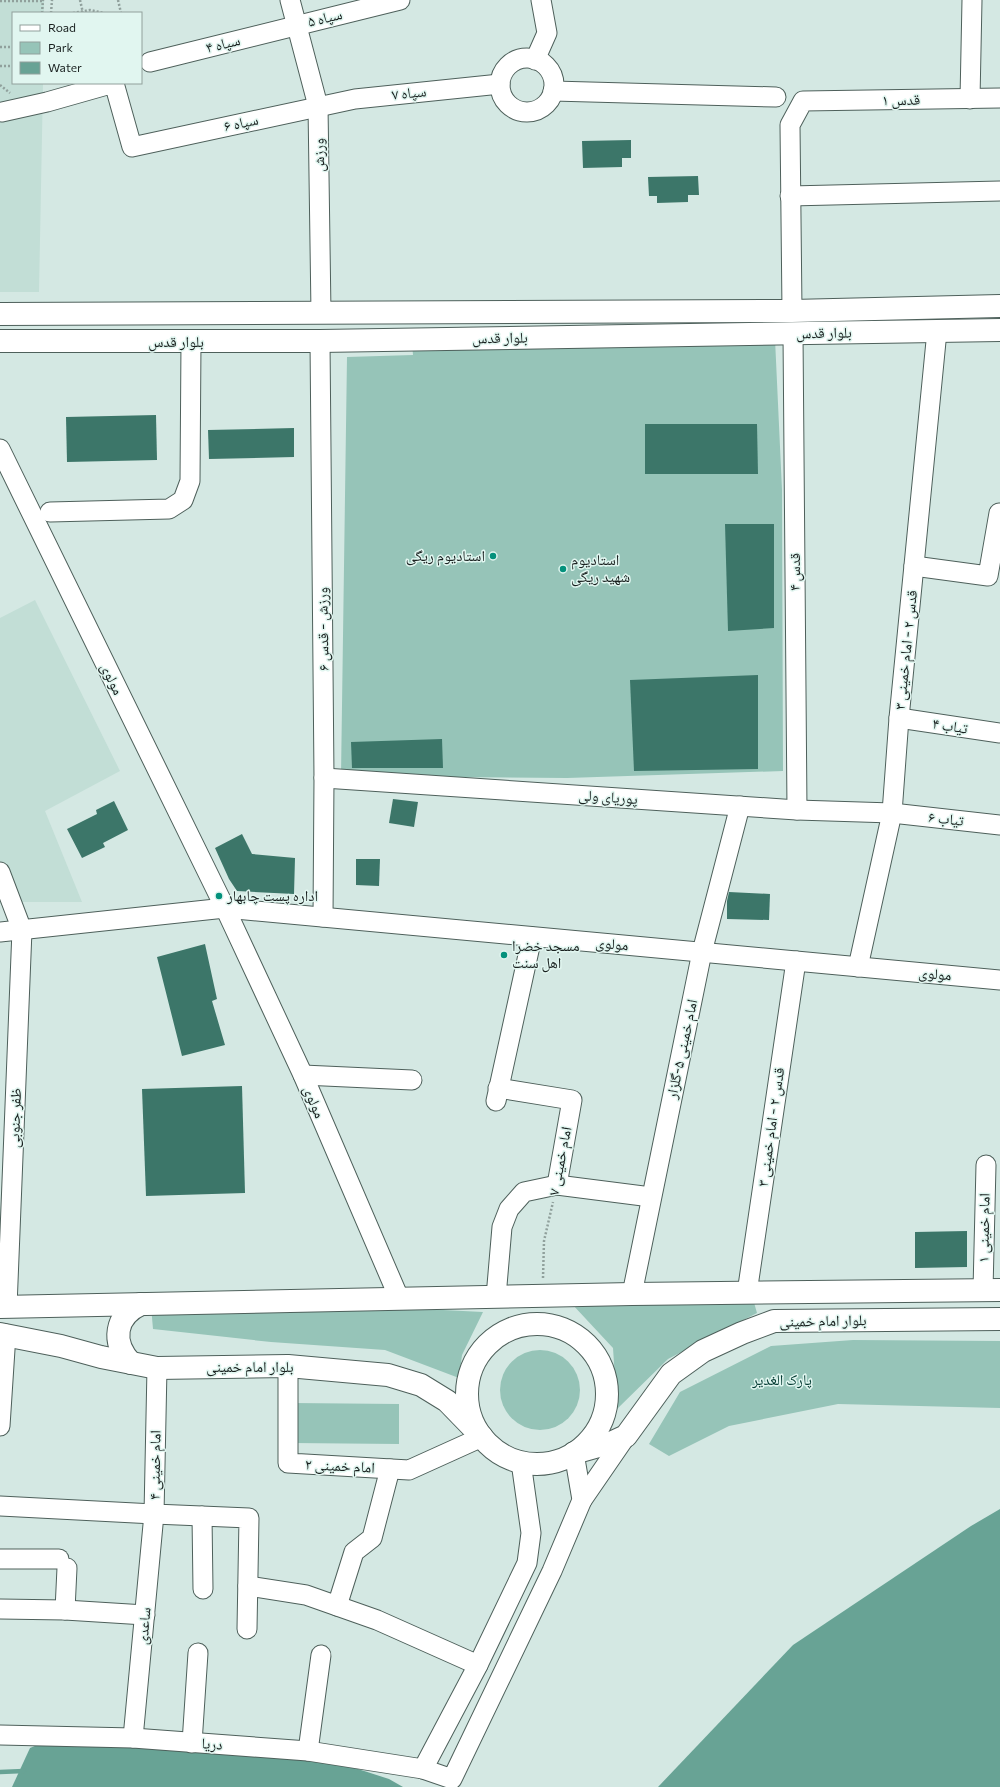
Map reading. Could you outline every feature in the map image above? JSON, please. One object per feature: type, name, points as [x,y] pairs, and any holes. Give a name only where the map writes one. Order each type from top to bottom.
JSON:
[{"type":"main road","name":"بلوار قدس","points":[[0,314],[792,311],[1000,306]]},
{"type":"main road","points":[[792,311],[793,334]]},
{"type":"main road","points":[[320,341],[322,313]]},
{"type":"main road","name":"بلوار قدس","points":[[0,341],[320,341],[1000,330]]},
{"type":"main road","name":"بلوار امام خمینی","points":[[4,1307],[399,1298],[991,1290]]},
{"type":"main road","points":[[773,1292],[774,1321]]},
{"type":"main road","points":[[530,1324],[542,1296]]},
{"type":"main road","points":[[496,1297],[530,1324]]},
{"type":"main road","points":[[131,1363],[120,1349],[118,1332],[120,1325],[128,1312],[141,1304]]},
{"type":"main road","points":[[3,1334],[4,1307]]},
{"type":"main road","name":"بلوار امام خمینی","points":[[626,1436],[671,1374],[703,1351],[742,1333],[774,1321],[1000,1319]]},
{"type":"main road","points":[[574,1453],[594,1434],[602,1419],[607,1402],[606,1384],[602,1367],[593,1352],[580,1339],[570,1333],[548,1325],[530,1324],[514,1328],[499,1335],[486,1346],[476,1359],[467,1390],[468,1407],[473,1423],[482,1437],[493,1448],[506,1456],[521,1462],[545,1462],[557,1460],[574,1453],[614,1442],[626,1436]]},
{"type":"main road","name":"بلوار امام خمینی","points":[[3,1334],[61,1346],[101,1357],[157,1368],[288,1366],[388,1375],[421,1385],[448,1402],[482,1437]]},
{"type":"street","name":"ورزش","points":[[290,0],[318,106],[322,313]]},
{"type":"street","name":"سپاه ۵","points":[[296,25],[400,0]]},
{"type":"street","points":[[535,60],[547,33],[541,0]]},
{"type":"street","points":[[970,99],[972,0]]},
{"type":"street","name":"سپاه ۴","points":[[150,62],[296,25]]},
{"type":"street","points":[[519,60],[535,60],[541,62],[550,72],[554,85],[553,91],[550,99],[538,109],[523,112],[515,109],[504,99],[500,84],[506,69],[512,63],[519,60]]},
{"type":"street","name":"سپاه ۶","points":[[1,113],[110,84]]},
{"type":"street","name":"سپاه ۶","points":[[114,84],[132,147],[318,106]]},
{"type":"street","name":"سپاه ۷","points":[[318,106],[355,99],[500,84]]},
{"type":"street","points":[[553,91],[776,97]]},
{"type":"street","name":"قدس ۱","points":[[790,196],[790,125],[802,101],[1000,98]]},
{"type":"street","points":[[792,311],[790,196],[1000,191]]},
{"type":"street","name":"قدس ۲ - امام خمینی ۳","points":[[858,967],[892,814],[899,718],[938,331]]},
{"type":"street","name":"قدس ۴","points":[[793,334],[797,810]]},
{"type":"street","name":"ورزش - قدس ۶","points":[[320,341],[324,778],[323,917]]},
{"type":"street","points":[[50,512],[169,508],[183,500],[190,481],[191,342]]},
{"type":"street","name":"مولوی","points":[[0,449],[225,908],[302,1075],[399,1298]]},
{"type":"street","points":[[914,566],[988,576],[999,513]]},
{"type":"street","name":"تیاب ۴","points":[[899,718],[1000,733]]},
{"type":"street","name":"پوریای ولی","points":[[324,778],[797,810],[892,814]]},
{"type":"street","name":"امام خمینی ۵-گلزار","points":[[632,1294],[702,952],[740,806]]},
{"type":"street","name":"تیاب ۶","points":[[892,814],[1000,825]]},
{"type":"street","points":[[0,872],[22,930]]},
{"type":"street","name":"مولوی","points":[[0,932],[225,908],[1000,980]]},
{"type":"street","name":"ظفر جنوبی","points":[[4,1307],[22,930]]},
{"type":"street","name":"امام خمینی ۷","points":[[532,937],[497,1094],[572,1100],[557,1185]]},
{"type":"street","name":"قدس ۲ - امام خمینی ۳","points":[[747,1293],[796,961]]},
{"type":"street","points":[[302,1075],[412,1080]]},
{"type":"street","name":"امام خمینی ۱","points":[[986,1165],[991,1290]]},
{"type":"street","points":[[496,1297],[502,1228],[509,1209],[524,1192],[557,1185],[651,1197]]},
{"type":"street","points":[[0,1426],[3,1334]]},
{"type":"street","name":"امام خمینی ۲","points":[[288,1366],[288,1463],[409,1470],[482,1437]]},
{"type":"street","name":"امام خمینی ۴","points":[[157,1368],[154,1514],[249,1518],[248,1586]]},
{"type":"street","points":[[552,1571],[582,1500],[626,1436]]},
{"type":"street","points":[[574,1453],[582,1500]]},
{"type":"street","points":[[423,1769],[478,1665],[527,1563],[530,1533],[521,1462]]},
{"type":"street","points":[[337,1606],[354,1552],[372,1538],[390,1469]]},
{"type":"street","points":[[0,1506],[154,1514]]},
{"type":"street","name":"ساعدی","points":[[133,1738],[154,1514]]},
{"type":"street","points":[[202,1516],[202,1589]]},
{"type":"street","points":[[527,1563],[540,1558],[546,1558],[550,1562],[552,1571]]},
{"type":"street","points":[[0,1559],[63,1563],[65,1610]]},
{"type":"street","name":"دریا","points":[[0,1735],[133,1738],[308,1751],[423,1769],[452,1778],[552,1571]]},
{"type":"street","points":[[247,1629],[248,1586],[306,1595],[377,1620],[478,1665]]},
{"type":"street","points":[[0,1610],[65,1610],[145,1615]]},
{"type":"street","points":[[192,1743],[198,1653]]},
{"type":"street","points":[[308,1751],[321,1655]]},
{"type":"path","points":[[0,1],[42,0],[42,12]]},
{"type":"path","points":[[51,12],[52,0]]},
{"type":"path","points":[[80,0],[83,12]]},
{"type":"path","points":[[118,0],[121,12]]},
{"type":"path","points":[[0,47],[12,47]]},
{"type":"path","points":[[0,66],[12,66]]},
{"type":"path","name":"امام خمینی ۷","points":[[542,1296],[544,1241],[557,1185]]},
{"type":"shaded area","points":[[0,0],[44,0],[44,12],[12,12],[12,84],[43,84],[39,292],[0,292]]},
{"type":"shaded area","points":[[35,600],[120,771],[45,811],[82,902],[10,902],[0,904],[0,618]]},
{"type":"green space","name":"استادیوم شهید ریگی","points":[[775,339],[782,490],[783,771],[567,778],[341,776],[347,357],[413,355],[412,343]]},
{"type":"green space","points":[[753,1299],[757,1313],[668,1359],[616,1410],[610,1407],[615,1378],[613,1348],[572,1304]]},
{"type":"green space","points":[[151,1306],[383,1307],[483,1312],[462,1355],[459,1378],[385,1350],[271,1342],[153,1329]]},
{"type":"green space","name":"پارک الغدیر","points":[[853,1340],[1000,1341],[1000,1408],[838,1404],[729,1426],[669,1456],[649,1444],[680,1392],[771,1346]]},
{"type":"green space","points":[[532,1350],[548,1350],[569,1361],[580,1382],[580,1398],[569,1419],[548,1430],[532,1430],[518,1424],[511,1419],[506,1412],[500,1398],[500,1382],[506,1368],[511,1361],[518,1356]]},
{"type":"green space","points":[[292,1403],[399,1404],[399,1444],[292,1443]]},
{"type":"water","points":[[1000,1509],[1000,1787],[658,1787],[793,1645],[971,1526]]},
{"type":"water","points":[[54,1738],[333,1761],[389,1779],[403,1787],[12,1787],[30,1748]]},
{"type":"building","points":[[631,140],[631,158],[622,158],[622,167],[583,168],[582,141]]},
{"type":"building","points":[[698,176],[699,195],[688,195],[688,202],[657,203],[657,196],[649,196],[648,177]]},
{"type":"building","points":[[156,415],[157,460],[67,462],[66,417]]},
{"type":"building","points":[[645,424],[757,424],[758,474],[645,474]]},
{"type":"building","points":[[294,428],[294,457],[209,459],[208,430]]},
{"type":"building","points":[[725,524],[774,524],[774,628],[728,631]]},
{"type":"building","points":[[758,675],[758,769],[634,771],[630,680]]},
{"type":"building","points":[[442,739],[443,768],[352,768],[351,742]]},
{"type":"building","points":[[393,799],[418,802],[414,827],[389,823]]},
{"type":"building","points":[[114,801],[128,830],[103,843],[105,847],[82,858],[67,829],[97,814],[96,810]]},
{"type":"building","points":[[242,834],[252,854],[295,858],[294,894],[237,891],[229,879],[215,848]]},
{"type":"building","points":[[356,859],[380,859],[379,886],[356,885]]},
{"type":"building","points":[[729,892],[770,894],[769,920],[727,919],[727,901]]},
{"type":"building","points":[[205,944],[217,999],[212,1001],[225,1045],[182,1056],[157,957]]},
{"type":"building","points":[[242,1086],[245,1193],[146,1196],[142,1089]]},
{"type":"building","points":[[967,1231],[967,1267],[915,1268],[915,1232]]},
{"type":"waterway","points":[[0,1772],[24,1771]]},
{"type":"place","name":"استادیوم ریگی","points":[[493,556]]},
{"type":"place","name":"استادیوم شهید ریگی","points":[[563,569]]},
{"type":"place","name":"اداره پست چابهار","points":[[219,896]]},
{"type":"place","name":"مسجد خضرا اهل سنت","points":[[504,955]]}]
